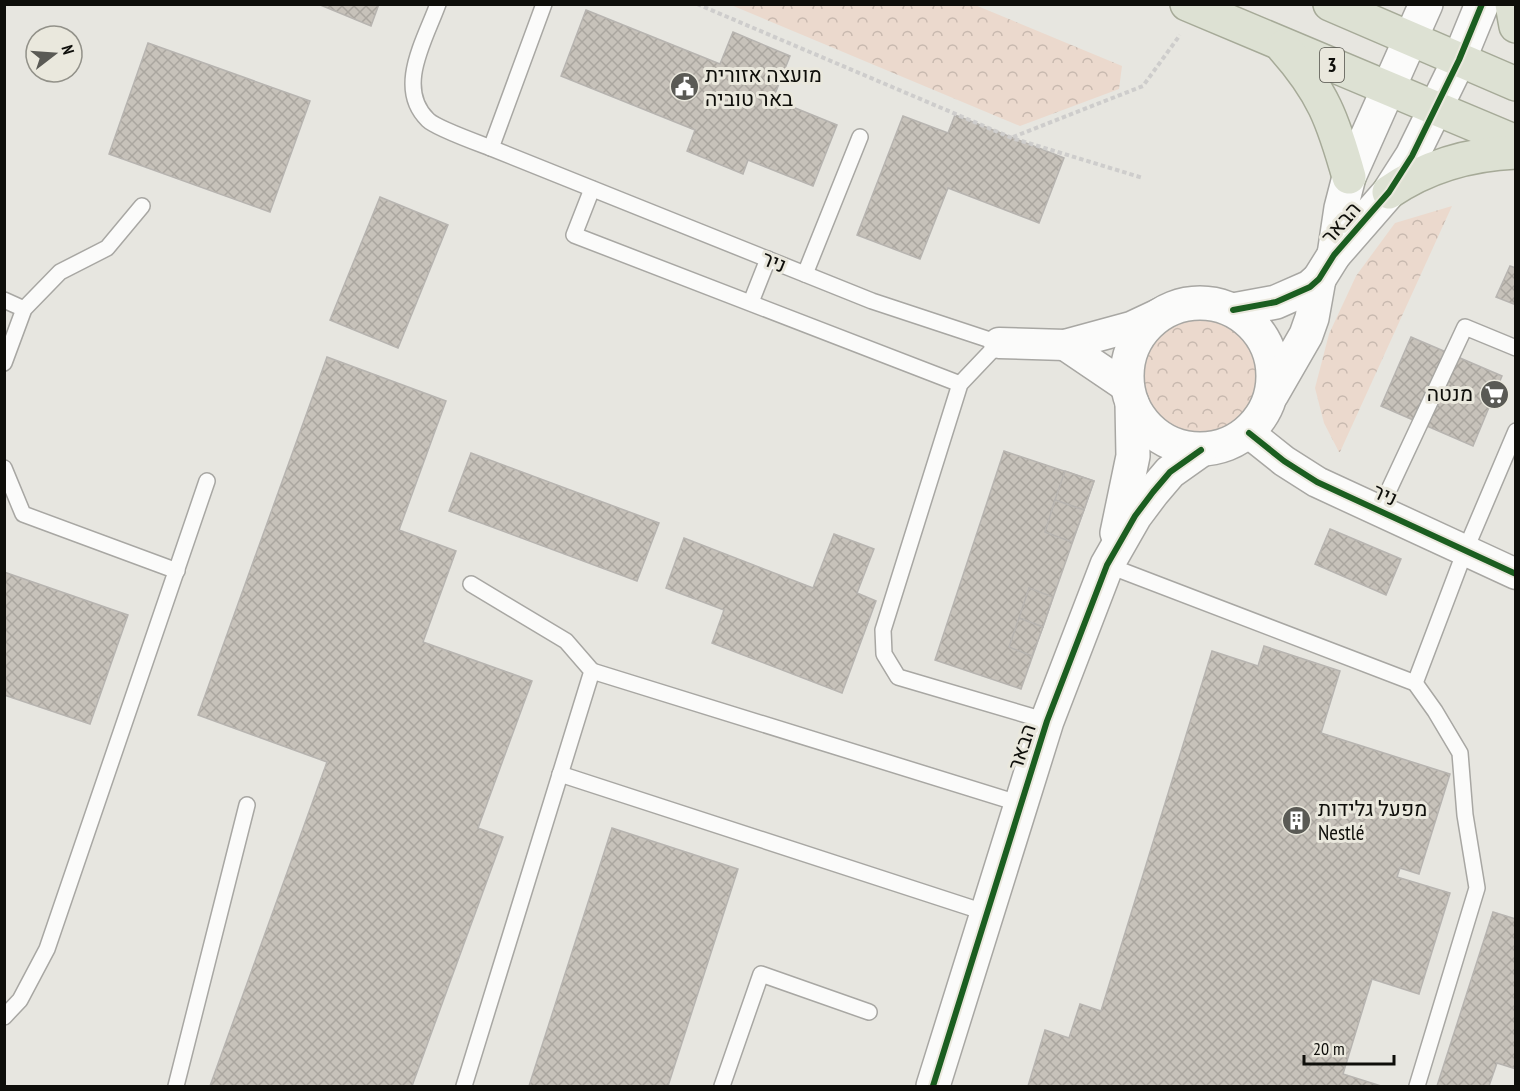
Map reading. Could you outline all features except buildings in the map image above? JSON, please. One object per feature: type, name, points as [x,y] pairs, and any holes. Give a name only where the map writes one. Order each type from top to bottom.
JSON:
[{"type":"highway","points":[[1330,4],[1515,84]]},
{"type":"highway","points":[[1512,4],[1515,26]]},
{"type":"highway","name":"3","points":[[1193,7],[1515,142]]},
{"type":"highway","points":[[1277,42],[1304,71],[1321,96],[1336,133],[1349,177]]},
{"type":"highway","points":[[1389,192],[1407,179],[1427,170],[1466,158],[1515,152]]},
{"type":"street","name":"הבאר","points":[[1272,394],[1306,335],[1349,177],[1426,4]]},
{"type":"street","name":"הבאר","points":[[1233,310],[1276,302],[1305,290],[1389,192],[1412,156],[1459,60],[1482,4]]},
{"type":"street","points":[[1198,302],[1216,304],[1233,310],[1249,321],[1262,336],[1271,354],[1274,374],[1272,394],[1263,415],[1248,433],[1218,448],[1201,450],[1179,447],[1159,438],[1143,423],[1129,395],[1128,365],[1134,344],[1146,326],[1163,312],[1180,305],[1198,302]]},
{"type":"street","name":"ניר","points":[[999,343],[1065,345],[1131,327],[1163,312]]},
{"type":"street","points":[[1065,345],[1129,395]]},
{"type":"street","name":"הבאר","points":[[933,1086],[1047,721],[1110,558],[1132,456],[1129,395]]},
{"type":"street","name":"ניר","points":[[1248,433],[1284,461],[1317,482],[1515,574]]},
{"type":"street","name":"הבאר","points":[[1110,558],[1135,516],[1164,479],[1170,472],[1201,450]]},
{"type":"lane","name":"ניר","points":[[438,4],[412,74],[413,100],[429,121],[872,301],[999,343]]},
{"type":"lane","points":[[491,148],[544,4]]},
{"type":"lane","points":[[804,274],[860,137]]},
{"type":"lane","points":[[592,189],[574,235],[960,384]]},
{"type":"lane","points":[[4,363],[24,309],[60,272],[107,248],[142,206]]},
{"type":"lane","points":[[751,302],[768,260]]},
{"type":"lane","points":[[4,300],[24,309]]},
{"type":"lane","points":[[1379,511],[1465,327],[1515,348]]},
{"type":"lane","points":[[999,343],[960,384],[883,630],[884,654],[898,676],[1047,721]]},
{"type":"lane","points":[[1415,683],[1465,551],[1515,431]]},
{"type":"lane","points":[[4,468],[23,514],[177,571]]},
{"type":"lane","points":[[4,1017],[20,1000],[47,950],[207,481]]},
{"type":"lane","points":[[1110,558],[1415,683],[1460,753],[1465,815],[1478,888],[1417,1086]]},
{"type":"lane","points":[[471,584],[566,641],[592,671],[1021,804]]},
{"type":"lane","points":[[464,1086],[592,671]]},
{"type":"lane","points":[[560,774],[987,913]]},
{"type":"lane","points":[[176,1086],[247,805]]},
{"type":"lane","points":[[722,1086],[761,974],[869,1012]]},
{"type":"path","points":[[697,4],[1012,138],[1143,178]]},
{"type":"path","points":[[1012,138],[1143,86],[1193,7]]},
{"type":"green space","points":[[731,5],[975,5],[1122,66],[1119,89],[1020,126]]},
{"type":"green space","points":[[1452,206],[1339,452],[1324,423],[1315,388],[1329,334],[1356,276],[1395,223]]},
{"type":"green space","points":[[1200,316],[1223,321],[1242,334],[1255,353],[1260,376],[1255,399],[1242,418],[1223,431],[1200,436],[1177,431],[1158,418],[1145,399],[1140,376],[1145,353],[1158,334],[1177,321]]},
{"type":"cycle path","points":[[1233,310],[1276,302],[1310,287],[1319,279],[1334,255],[1389,192],[1412,156],[1459,60],[1482,4]]},
{"type":"cycle path","points":[[1249,433],[1284,461],[1317,482],[1516,574]]},
{"type":"cycle path","points":[[933,1086],[1047,721],[1107,565],[1135,516],[1153,492],[1170,472],[1201,450]]},
{"type":"place","name":"מועצה אזורית באר טוביה","points":[[684,87]]},
{"type":"place","name":"מנטה","points":[[1494,394]]},
{"type":"place","name":"מפעל גלידות Nestlé","points":[[1297,821]]}]
